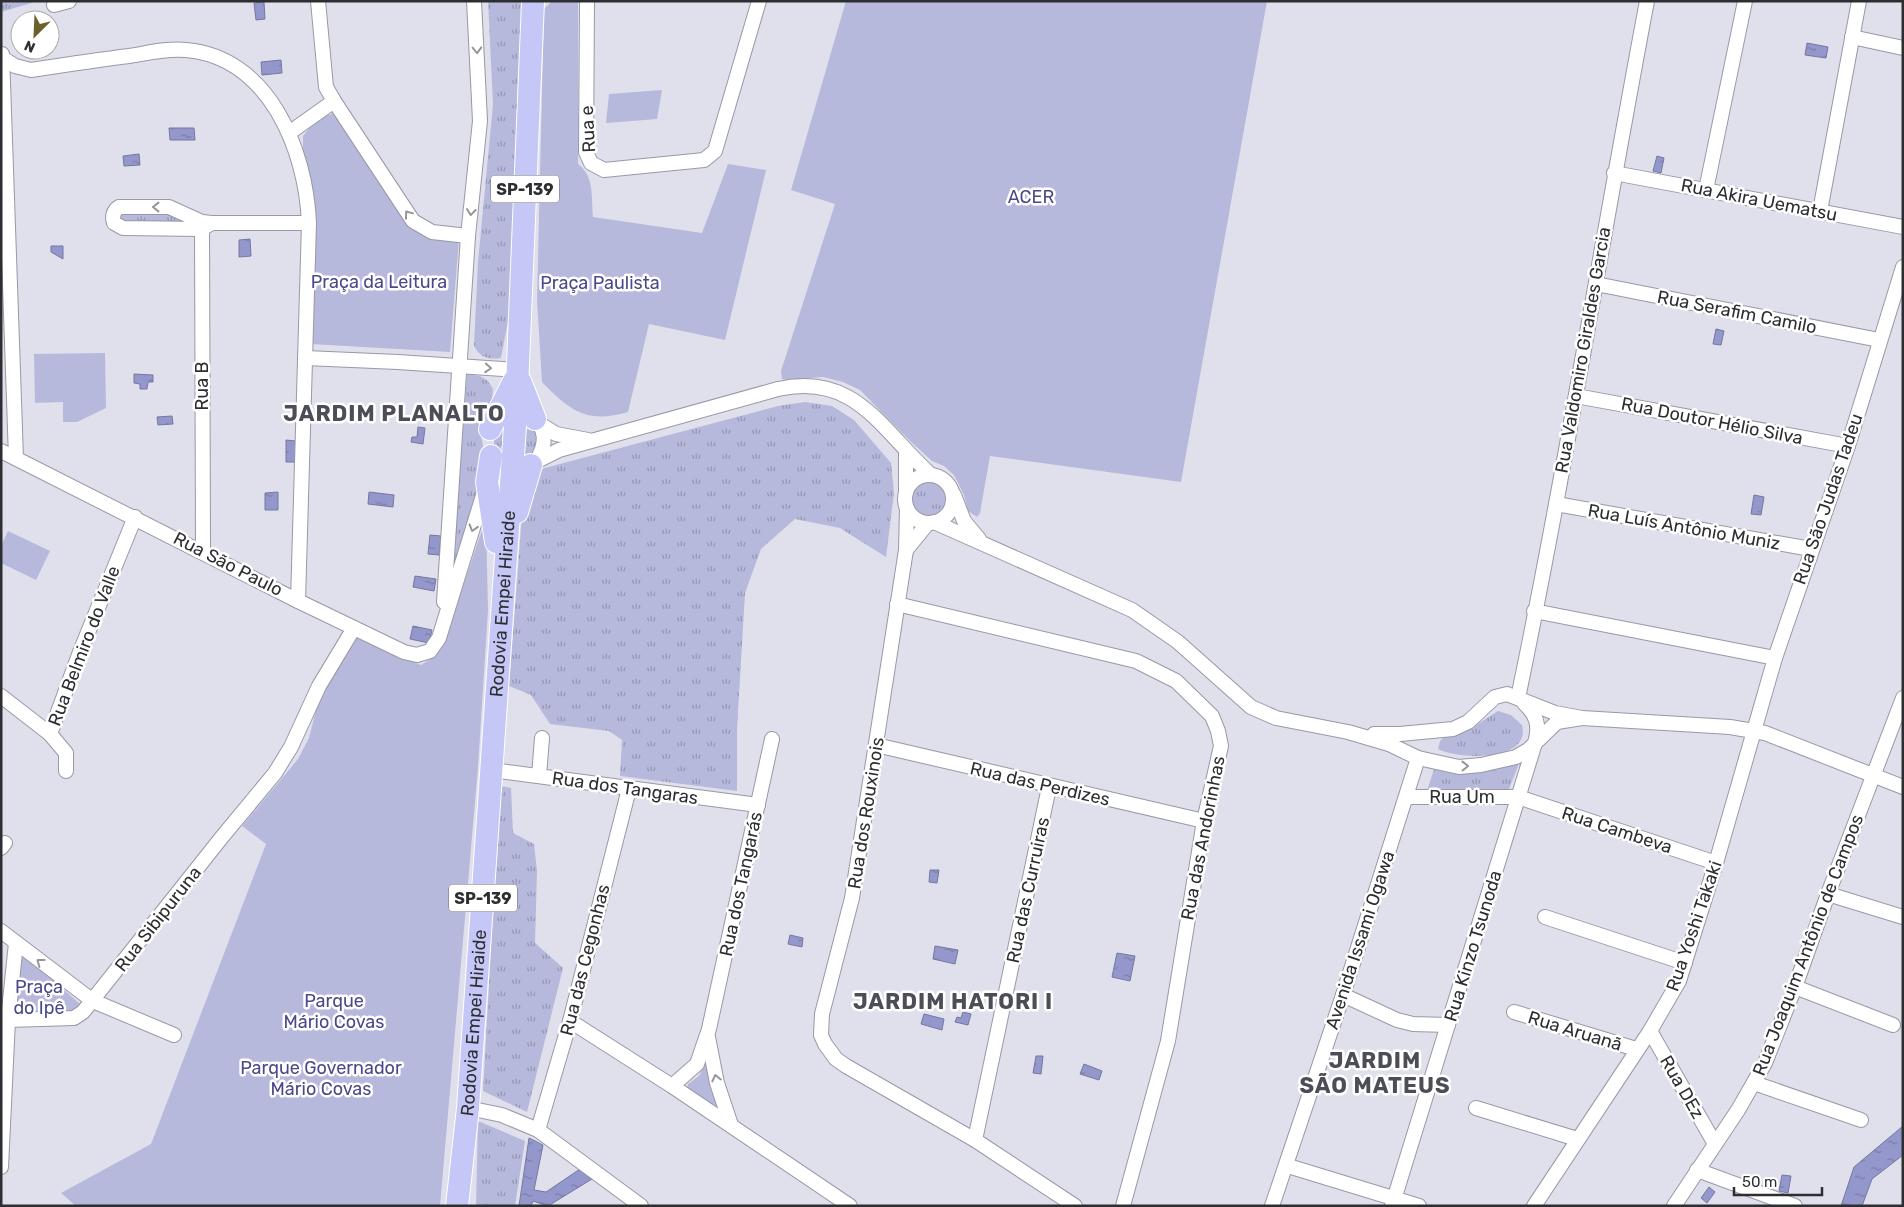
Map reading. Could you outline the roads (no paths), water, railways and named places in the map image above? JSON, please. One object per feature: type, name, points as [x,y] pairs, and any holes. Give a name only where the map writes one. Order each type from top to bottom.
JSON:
[{"type":"main road","name":"SP-139","points":[[518,373],[533,1]]},
{"type":"main road","points":[[502,590],[525,465],[530,419],[518,373]]},
{"type":"main road","points":[[490,429],[518,373]]},
{"type":"main road","points":[[491,456],[487,482],[502,590]]},
{"type":"main road","name":"Rodovia Empei Hiraide","points":[[457,1206],[468,1108],[492,770],[502,590]]},
{"type":"street","points":[[54,5],[69,1]]},
{"type":"street","points":[[318,1],[326,87],[334,101],[413,221],[432,232],[468,236]]},
{"type":"street","points":[[442,625],[468,236],[480,121],[474,1]]},
{"type":"street","name":"Rua e","points":[[587,1],[586,152],[591,163],[597,168],[611,170],[704,160],[710,157],[715,151],[759,1]]},
{"type":"street","name":"Rua Valdomiro Giraldes Garcia","points":[[1518,698],[1576,396],[1614,173],[1647,1]]},
{"type":"street","points":[[1706,190],[1745,1]]},
{"type":"street","points":[[1820,211],[1859,1]]},
{"type":"street","points":[[1852,37],[1903,48]]},
{"type":"street","points":[[3,56],[15,66],[31,70],[172,50],[198,51],[223,61],[258,85],[289,133],[304,175],[309,223],[298,601]]},
{"type":"street","points":[[3,56],[7,310],[16,458]]},
{"type":"street","points":[[289,133],[334,101]]},
{"type":"street","name":"Rua Akira Uematsu","points":[[1614,173],[1903,227]]},
{"type":"street","points":[[205,224],[179,210],[166,207],[119,207],[115,210],[113,217],[114,223],[124,228],[205,224],[309,223]]},
{"type":"street","name":"Rua B","points":[[202,551],[205,224]]},
{"type":"street","name":"Rua São Judas Tadeu","points":[[1754,731],[1774,658],[1848,446],[1879,340],[1903,267]]},
{"type":"street","name":"Rua Serafim Camilo","points":[[1596,284],[1879,340]]},
{"type":"street","points":[[305,358],[459,367],[518,373]]},
{"type":"street","points":[[598,440],[566,437],[530,419],[498,417],[490,429],[487,443],[491,456],[498,463],[525,465],[559,450],[598,440],[778,389],[815,386],[837,390],[855,400],[874,417],[906,453],[931,475],[944,480],[952,491],[964,521],[981,542]]},
{"type":"street","name":"Rua Doutor Hélio Silva","points":[[1576,396],[1848,446]]},
{"type":"street","points":[[525,465],[544,443],[530,419]]},
{"type":"street","name":"Rua São Paulo","points":[[1,451],[298,601],[404,652],[421,655],[430,651],[435,646],[442,625]]},
{"type":"street","points":[[906,453],[907,508],[915,518],[981,542],[1132,610],[1178,642],[1251,708],[1282,720],[1344,731],[1383,742],[1418,758],[1447,766],[1471,766],[1516,757],[1535,743],[1557,722],[1582,718]]},
{"type":"street","points":[[906,492],[916,479],[931,475]]},
{"type":"street","points":[[442,625],[487,482]]},
{"type":"street","points":[[931,523],[942,519],[952,507],[952,491]]},
{"type":"street","name":"Rua Luís Antônio Muniz","points":[[1556,504],[1812,549]]},
{"type":"street","name":"Rua dos Rouxinois","points":[[907,508],[906,550],[850,911],[821,1025],[822,1035],[825,1044],[836,1059],[846,1066],[975,1140],[1075,1206]]},
{"type":"street","name":"Rua Belmiro do Valle","points":[[66,771],[66,753],[50,734],[80,652],[135,517]]},
{"type":"street","name":"Rua dos Rouxinois","points":[[906,550],[931,523]]},
{"type":"street","name":"Rua das Andorinhas","points":[[897,604],[1136,661],[1176,681],[1212,716],[1218,731],[1221,746],[1204,822],[1168,1041],[1124,1206]]},
{"type":"street","points":[[1534,611],[1774,658]]},
{"type":"street","name":"Rua Sibipuruna","points":[[5,1022],[74,1018],[84,1012],[222,837],[276,773],[319,686],[354,628]]},
{"type":"street","points":[[1344,731],[1389,734],[1445,730],[1468,722],[1488,701],[1500,694],[1518,698],[1556,713],[1582,718],[1716,726],[1754,731],[1776,737],[1875,774],[1903,787]]},
{"type":"street","points":[[1,696],[50,734]]},
{"type":"street","points":[[1518,698],[1536,717],[1538,724],[1535,743]]},
{"type":"street","name":"Rua Joaquim Antônio de Campos","points":[[1674,1206],[1754,1084],[1796,987],[1828,894],[1903,698]]},
{"type":"street","name":"Rua Yoshi Takaki","points":[[1534,1206],[1674,993],[1716,863],[1754,731]]},
{"type":"street","name":"Avenida Issami Ogawa","points":[[1272,1206],[1288,1166],[1406,797],[1418,758],[1415,744],[1426,732]]},
{"type":"street","points":[[539,776],[542,738]]},
{"type":"street","name":"Rua dos Tangarás","points":[[672,1086],[697,1064],[709,1029],[772,739]]},
{"type":"street","name":"Rua Kinzo Tsunoda","points":[[1394,1202],[1535,743]]},
{"type":"street","name":"Rua das Perdizes","points":[[876,745],[1204,822]]},
{"type":"street","name":"Rua dos Tangaras","points":[[492,770],[758,805]]},
{"type":"street","name":"Rua das Curruiras","points":[[975,1140],[1049,787]]},
{"type":"street","name":"Rua das Cegonhas","points":[[538,1130],[570,1021],[629,789]]},
{"type":"street","name":"Rua Um","points":[[1406,797],[1518,797]]},
{"type":"street","name":"Rua Cambeva","points":[[1518,797],[1716,863]]},
{"type":"street","points":[[1828,894],[1903,917]]},
{"type":"street","points":[[1545,917],[1684,963]]},
{"type":"street","points":[[1,932],[93,1001],[174,1035]]},
{"type":"street","points":[[1,1167],[5,1022],[16,943]]},
{"type":"street","points":[[1796,987],[1892,1025]]},
{"type":"street","points":[[1343,996],[1397,1020],[1413,1024],[1448,1025]]},
{"type":"street","name":"Rua Aruanã","points":[[1514,1012],[1636,1049]]},
{"type":"street","points":[[570,1021],[672,1086],[850,1206]]},
{"type":"street","name":"Rua dos Tangarás","points":[[709,1029],[709,1046],[717,1083],[731,1125]]},
{"type":"street","name":"Rua DEz","points":[[1650,1031],[1715,1144]]},
{"type":"street","points":[[1754,1084],[1861,1120]]},
{"type":"street","points":[[468,1108],[502,1115],[538,1130],[641,1206]]},
{"type":"street","points":[[1476,1108],[1577,1139]]},
{"type":"street","points":[[1288,1166],[1394,1202],[1419,1206]]},
{"type":"street","points":[[1697,1170],[1795,1206]]},
{"type":"water","points":[[264,2],[265,19],[256,20],[254,3]]},
{"type":"water","points":[[1807,43],[1828,47],[1826,58],[1805,55]]},
{"type":"water","points":[[281,60],[282,73],[262,75],[261,62]]},
{"type":"water","points":[[169,128],[194,128],[195,140],[170,140]]},
{"type":"water","points":[[139,154],[140,165],[124,166],[123,156]]},
{"type":"water","points":[[1657,156],[1664,158],[1661,173],[1653,171]]},
{"type":"water","points":[[250,239],[251,256],[239,257],[239,240]]},
{"type":"water","points":[[51,246],[63,246],[63,259],[51,252]]},
{"type":"water","points":[[1716,329],[1724,331],[1721,345],[1713,344]]},
{"type":"water","points":[[134,374],[153,375],[153,382],[148,382],[147,389],[140,389],[140,384],[134,383]]},
{"type":"water","points":[[172,416],[173,424],[158,425],[157,417]]},
{"type":"water","points":[[418,427],[425,428],[423,444],[411,442],[412,437],[417,437]]},
{"type":"water","points":[[286,440],[296,441],[296,462],[286,462]]},
{"type":"water","points":[[278,492],[278,510],[265,510],[265,493]]},
{"type":"water","points":[[369,492],[394,495],[393,507],[368,504]]},
{"type":"water","points":[[1754,495],[1764,497],[1761,515],[1751,514]]},
{"type":"water","points":[[430,535],[441,536],[439,555],[428,554]]},
{"type":"water","points":[[415,576],[436,579],[434,591],[413,587]]},
{"type":"water","points":[[413,626],[432,630],[429,643],[410,639]]},
{"type":"water","points":[[930,870],[939,870],[937,883],[929,882]]},
{"type":"water","points":[[790,935],[803,938],[802,947],[788,944]]},
{"type":"water","points":[[935,946],[958,950],[955,964],[933,959]]},
{"type":"water","points":[[1117,953],[1135,956],[1130,981],[1112,977]]},
{"type":"water","points":[[963,1012],[971,1014],[968,1025],[955,1022],[957,1017],[961,1018]]},
{"type":"water","points":[[924,1014],[944,1019],[942,1030],[921,1024]]},
{"type":"water","points":[[1036,1056],[1043,1056],[1041,1074],[1033,1073]]},
{"type":"water","points":[[1084,1064],[1102,1071],[1099,1080],[1080,1074]]},
{"type":"water","points":[[1903,1126],[1903,1155],[1872,1179],[1862,1206],[1841,1206],[1854,1167]]},
{"type":"water","points":[[529,1138],[543,1145],[534,1190],[546,1192],[580,1169],[592,1179],[548,1206],[533,1201],[531,1206],[519,1206]]},
{"type":"water","points":[[1782,1175],[1791,1176],[1788,1193],[1779,1191]]},
{"type":"water","points":[[1709,1187],[1715,1192],[1707,1203],[1701,1198]]},
{"type":"district","name":"JARDIM PLANALTO","points":[[394,413]]},
{"type":"district","name":"JARDIM HATORI I","points":[[953,1001]]},
{"type":"district","name":"JARDIM SÃO MATEUS","points":[[1375,1072]]},
{"type":"park label","name":"ACER","points":[[1031,197]]},
{"type":"park label","name":"Praça da Leitura","points":[[379,282]]},
{"type":"park label","name":"Praça Paulista","points":[[600,283]]},
{"type":"park label","name":"Praça do Ipê","points":[[39,998]]},
{"type":"park label","name":"Parque Mário Covas","points":[[334,1011]]},
{"type":"park label","name":"Parque Governador Mário Covas","points":[[321,1078]]}]
